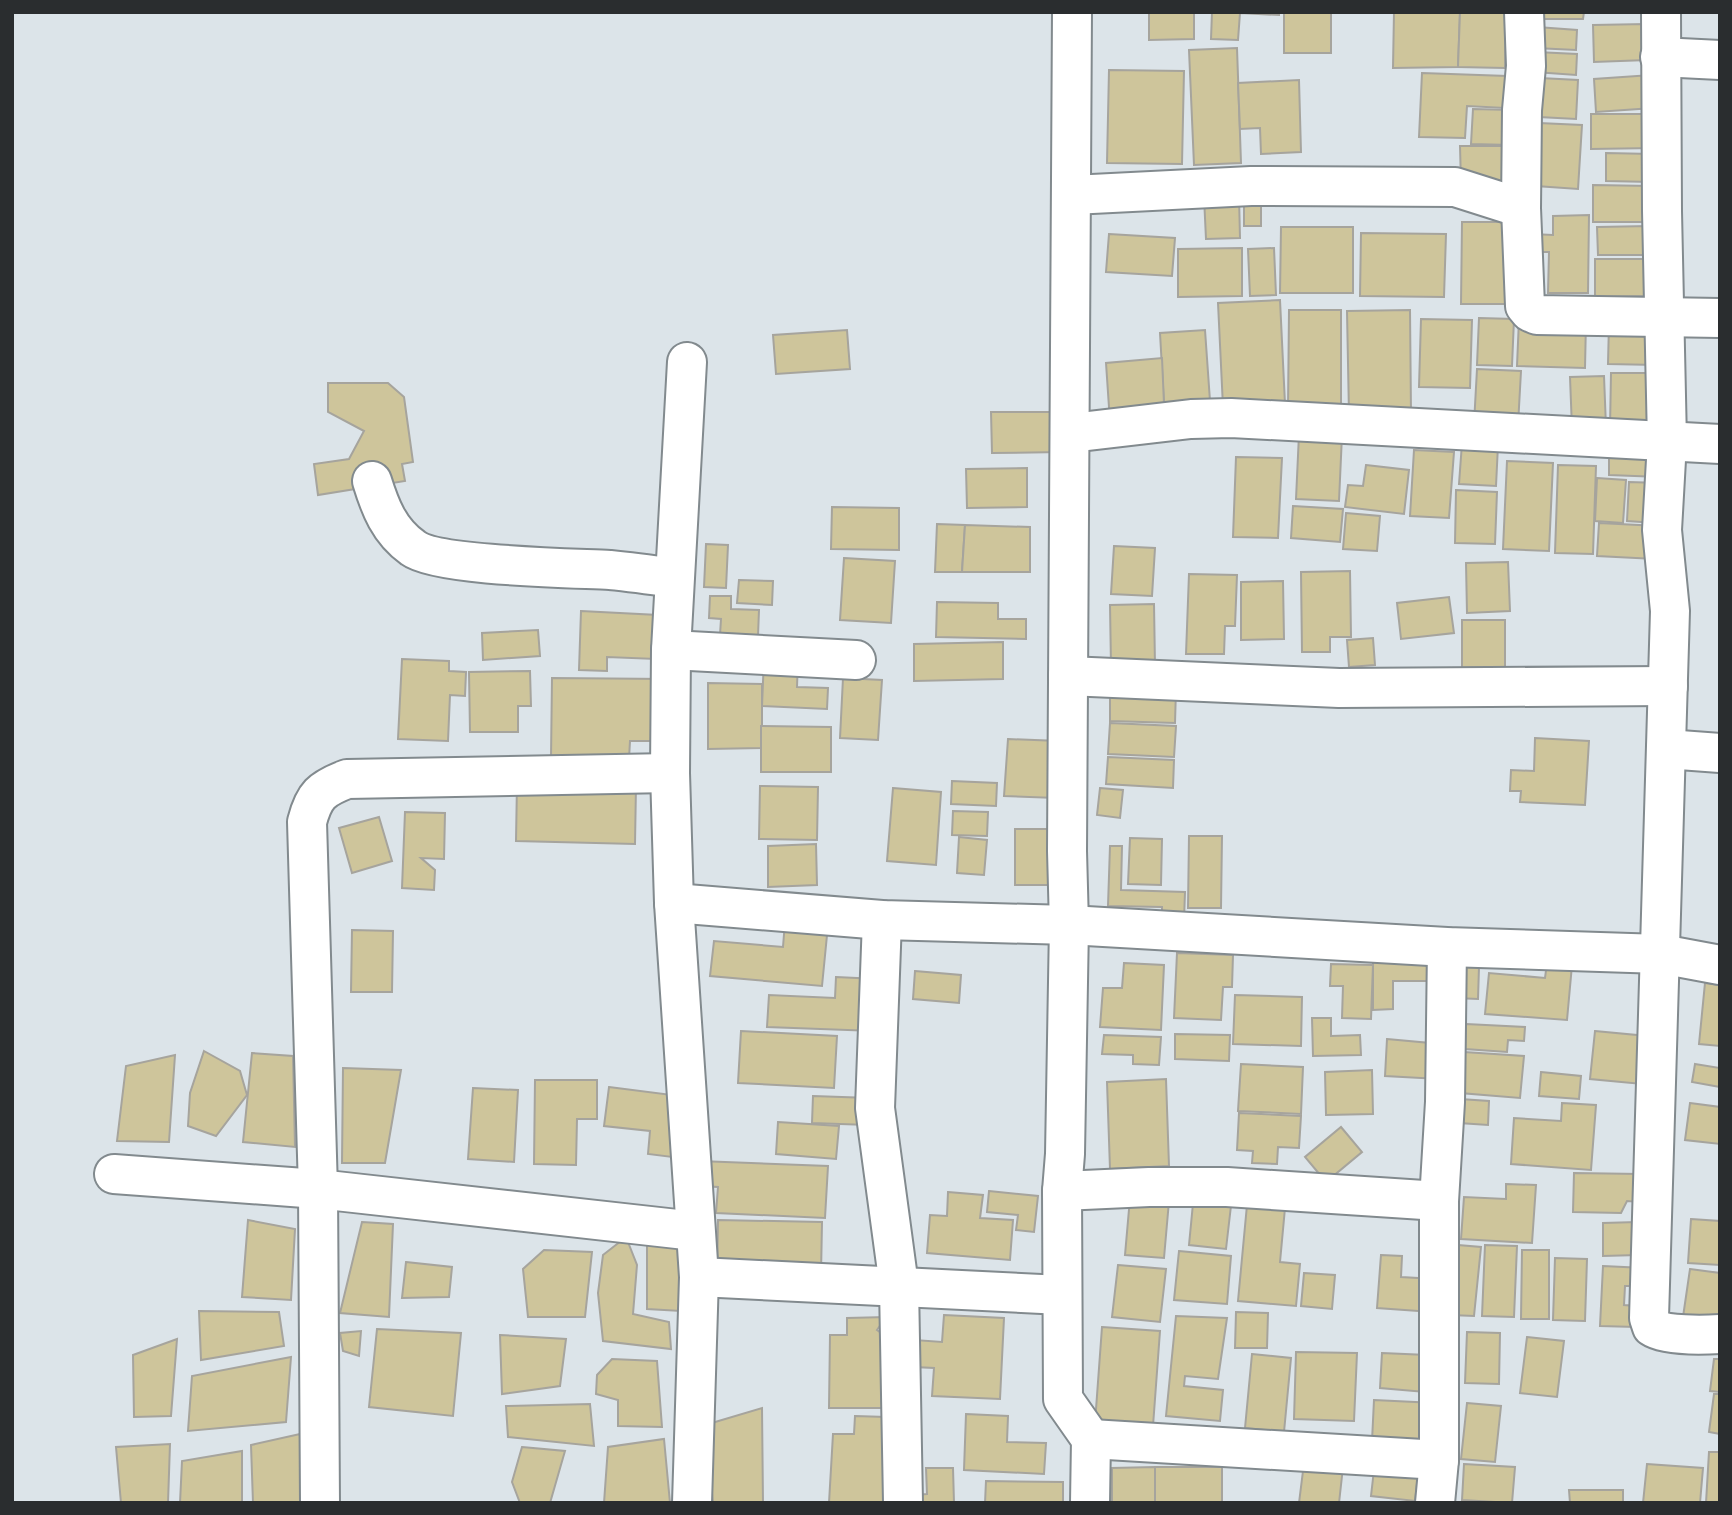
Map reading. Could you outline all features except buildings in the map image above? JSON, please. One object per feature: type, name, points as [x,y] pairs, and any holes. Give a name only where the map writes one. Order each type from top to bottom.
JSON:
[{"type":"street","points":[[1072,12],[1069,925],[1062,1191],[1063,1399],[1091,1439],[1090,1503]]},
{"type":"street","points":[[1524,12],[1526,66],[1522,110],[1521,208],[1522,286],[1525,306],[1537,315],[1720,318]]},
{"type":"street","points":[[1661,12],[1667,442],[1662,530],[1670,611],[1649,1318],[1652,1327],[1661,1332],[1720,1334]]},
{"type":"street","points":[[1660,57],[1720,60]]},
{"type":"street","points":[[1072,195],[1251,186],[1455,187],[1521,208]]},
{"type":"street","points":[[687,362],[671,650],[670,773],[674,903],[699,1277],[692,1503]]},
{"type":"street","points":[[1071,433],[1191,419],[1243,418],[1720,444]]},
{"type":"street","points":[[372,481],[382,513],[397,534],[415,550],[444,559],[617,571],[674,578]]},
{"type":"street","points":[[671,650],[856,660]]},
{"type":"street","points":[[1068,676],[1339,688],[1668,686]]},
{"type":"street","points":[[1666,749],[1720,753]]},
{"type":"street","points":[[320,1503],[317,1189],[307,822],[312,803],[325,788],[347,779],[382,776],[670,773]]},
{"type":"street","points":[[674,903],[882,919],[1069,925],[1447,947],[1661,954],[1720,965]]},
{"type":"street","points":[[882,919],[875,1108],[899,1286],[903,1503]]},
{"type":"street","points":[[1434,1503],[1439,1460],[1439,1201],[1446,1101],[1447,947]]},
{"type":"street","points":[[114,1174],[317,1189],[695,1231]]},
{"type":"street","points":[[1062,1191],[1227,1187],[1439,1201]]},
{"type":"street","points":[[699,1277],[1062,1295]]},
{"type":"street","points":[[1091,1439],[1439,1460]]}]
